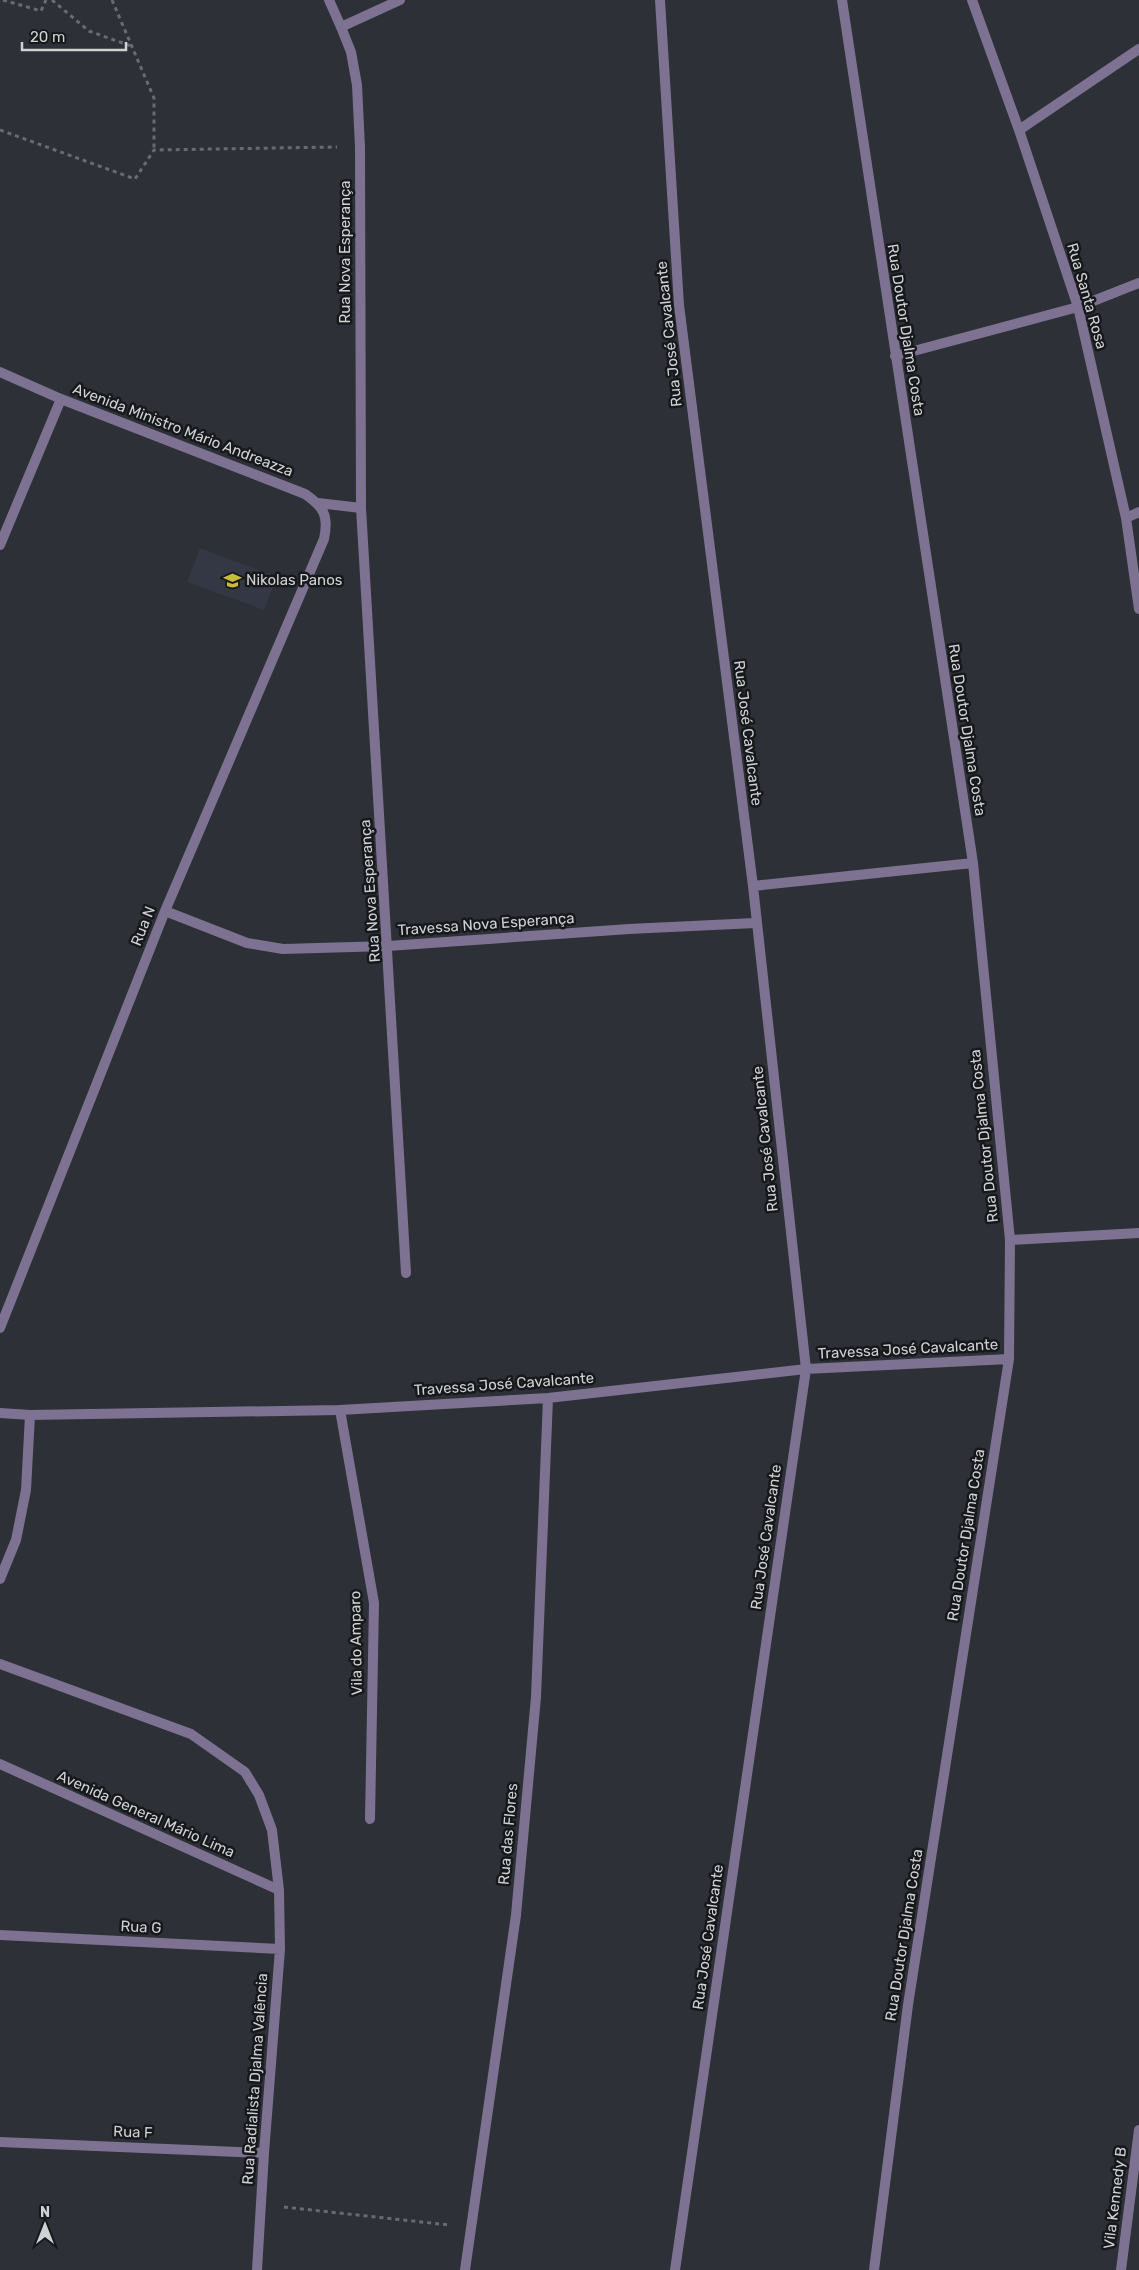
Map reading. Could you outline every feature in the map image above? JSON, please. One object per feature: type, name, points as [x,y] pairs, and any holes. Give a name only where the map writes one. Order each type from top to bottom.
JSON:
[{"type":"street","name":"Rua Nova Esperança","points":[[329,0],[352,52],[357,85],[360,147],[361,508],[406,1273]]},
{"type":"street","points":[[341,28],[400,0]]},
{"type":"street","name":"Rua José Cavalcante","points":[[660,0],[679,305],[752,886],[806,1369],[675,2270]]},
{"type":"street","name":"Rua Doutor Djalma Costa","points":[[842,0],[973,863],[1010,1240],[1009,1359],[908,2005],[874,2270]]},
{"type":"street","name":"Rua Santa Rosa","points":[[972,0],[1019,130],[1078,307],[1126,518],[1139,609]]},
{"type":"street","points":[[1019,130],[1139,49]]},
{"type":"street","points":[[895,356],[1078,307],[1139,283]]},
{"type":"street","name":"Avenida Ministro Mário Andreazza","points":[[0,372],[61,399],[305,494],[318,503]]},
{"type":"street","points":[[0,545],[61,399]]},
{"type":"street","points":[[318,503],[361,508]]},
{"type":"street","name":"Rua N","points":[[0,1328],[166,911],[324,539],[326,527],[325,514],[318,503]]},
{"type":"street","points":[[1126,518],[1139,512]]},
{"type":"street","points":[[752,886],[973,863]]},
{"type":"street","name":"Travessa Nova Esperança","points":[[166,911],[247,943],[283,949],[388,946],[628,929],[755,923]]},
{"type":"street","points":[[1010,1240],[1139,1233]]},
{"type":"street","name":"Travessa José Cavalcante","points":[[0,1414],[340,1410],[548,1398],[806,1369],[1009,1359]]},
{"type":"street","name":"Rua das Flores","points":[[465,2270],[516,1915],[534,1727],[548,1398]]},
{"type":"street","name":"Vila do Amparo","points":[[340,1410],[374,1603],[370,1819]]},
{"type":"street","points":[[0,1579],[16,1540],[26,1490],[30,1415]]},
{"type":"street","name":"Rua Radialista Djalma Valência","points":[[0,1664],[191,1734],[245,1772],[259,1795],[272,1830],[279,1890],[280,1949],[257,2270]]},
{"type":"street","name":"Avenida General Mário Lima","points":[[0,1764],[279,1890]]},
{"type":"street","name":"Rua G","points":[[0,1935],[280,1949]]},
{"type":"street","name":"Vila Kennedy B","points":[[1121,2270],[1139,2130]]},
{"type":"street","name":"Rua F","points":[[0,2142],[264,2153]]},
{"type":"path","points":[[3,0],[42,11],[46,0]]},
{"type":"path","points":[[52,0],[89,32],[131,46]]},
{"type":"path","points":[[0,130],[135,179],[154,150],[154,98],[112,0]]},
{"type":"path","points":[[154,150],[360,147]]},
{"type":"path","points":[[261,2205],[471,2227]]},
{"type":"shaded area","name":"Nikolas Panos","points":[[200,548],[277,577],[264,610],[187,582]]},
{"type":"place","name":"Nikolas Panos","points":[[232,580]]}]
